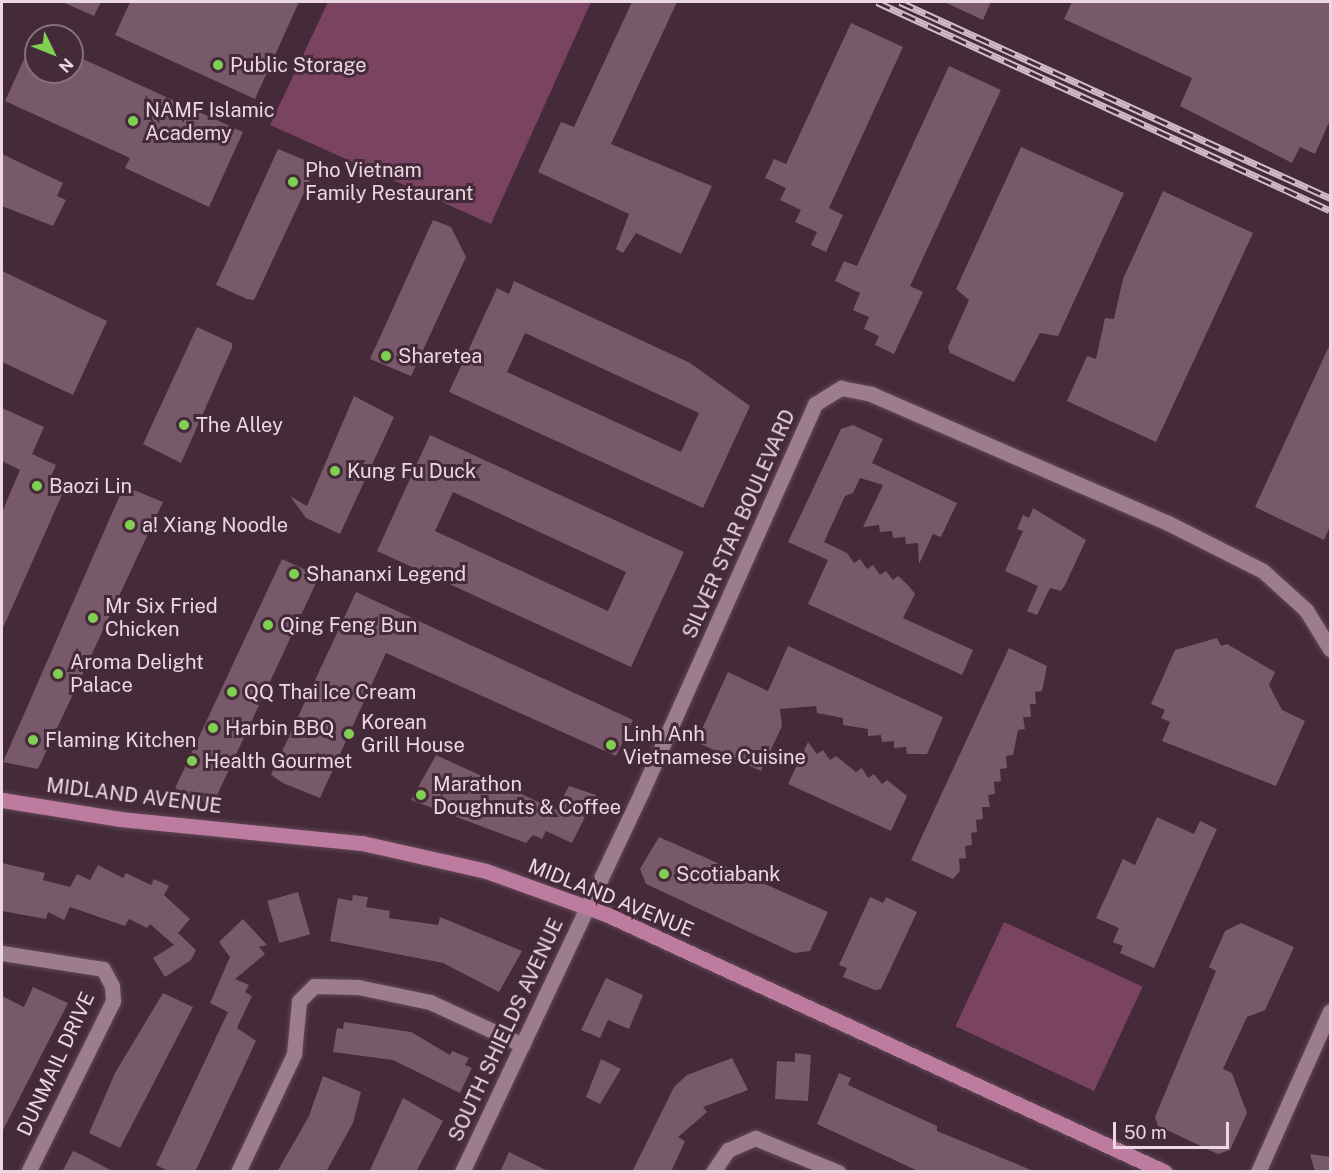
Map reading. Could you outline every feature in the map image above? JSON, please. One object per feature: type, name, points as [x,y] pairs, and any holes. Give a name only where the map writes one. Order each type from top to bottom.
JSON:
[{"type":"main road","name":"MIDLAND AVENUE","points":[[2,800],[120,819],[362,843],[486,871],[588,906],[1165,1172]]},
{"type":"street","name":"SILVER STAR BOULEVARD","points":[[588,906],[815,404],[841,388],[871,394],[1263,570],[1306,610],[1330,649]]},
{"type":"street","name":"SOUTH SHIELDS AVENUE","points":[[462,1172],[588,906]]},
{"type":"street","name":"DUNMAIL DRIVE","points":[[2,953],[103,969],[112,986],[112,1000],[28,1172]]},
{"type":"street","points":[[238,1172],[294,1054],[299,1001],[314,986],[357,987],[430,1002],[523,1045]]},
{"type":"street","points":[[1258,1172],[1330,1011]]},
{"type":"street","points":[[713,1172],[728,1149],[755,1138],[838,1172]]},
{"type":"shaded area","points":[[328,2],[591,2],[491,224],[270,125]]},
{"type":"shaded area","points":[[1004,922],[1143,987],[1094,1091],[955,1026]]},
{"type":"building","points":[[62,2],[101,2],[94,16]]},
{"type":"building","points":[[130,2],[299,2],[255,99],[115,35]]},
{"type":"building","points":[[632,2],[677,2],[611,144],[712,186],[681,254],[636,233],[623,253],[616,249],[629,214],[538,172],[561,122],[574,127]]},
{"type":"building","points":[[944,2],[991,2],[983,20]]},
{"type":"building","points":[[1072,2],[1330,2],[1330,120],[1315,154],[1300,147],[1292,163],[1180,106],[1192,78],[1064,19]]},
{"type":"building","points":[[851,23],[903,47],[829,208],[843,215],[826,252],[811,245],[817,232],[795,222],[801,210],[780,200],[786,188],[765,178],[774,159],[786,164]]},
{"type":"building","name":"NAMF Islamic Academy","points":[[24,59],[24,84],[84,84],[84,59],[243,132],[209,207],[125,168],[130,158],[5,101]]},
{"type":"building","points":[[949,66],[1001,90],[910,286],[923,292],[894,354],[875,345],[879,336],[864,329],[869,317],[853,310],[860,293],[835,281],[844,261],[857,266]]},
{"type":"building","points":[[1021,147],[1124,193],[1058,336],[1040,333],[1014,382],[950,353],[948,347],[969,300],[956,289]]},
{"type":"building","points":[[278,149],[317,165],[254,300],[247,299],[216,285]]},
{"type":"building","points":[[2,154],[63,183],[57,196],[66,200],[53,226],[2,206]]},
{"type":"building","points":[[1163,191],[1253,233],[1156,442],[1067,401],[1087,356],[1096,359],[1105,318],[1114,319],[1123,279]]},
{"type":"building","points":[[433,220],[451,227],[466,257],[411,376],[370,359]]},
{"type":"building","points":[[2,271],[107,321],[73,395],[2,362]]},
{"type":"building","points":[[514,281],[690,363],[750,406],[703,508],[449,392],[497,288],[509,294]],"holes":[[[525,333],[699,413],[681,452],[507,372]]]},
{"type":"building","points":[[197,327],[232,343],[232,348],[181,463],[143,444]]},
{"type":"building","points":[[1330,344],[1330,526],[1324,540],[1255,507]]},
{"type":"building","points":[[354,396],[394,417],[340,534],[306,518],[290,496],[307,506]]},
{"type":"building","points":[[2,408],[44,427],[32,454],[56,465],[49,481],[65,488],[2,630],[2,512],[20,470],[2,461]]},
{"type":"building","points":[[853,425],[883,439],[872,463],[957,503],[941,537],[933,534],[919,564],[918,543],[906,544],[905,537],[893,538],[892,531],[880,532],[879,525],[863,527],[883,485],[860,478],[853,493],[845,496],[824,542],[847,553],[854,563],[860,559],[867,569],[873,565],[880,575],[886,571],[893,580],[898,576],[908,585],[915,594],[903,618],[973,650],[962,675],[808,604],[828,560],[788,542],[841,429]]},
{"type":"building","points":[[430,435],[684,552],[631,667],[377,551]],"holes":[[[453,492],[626,572],[608,611],[435,531]]]},
{"type":"building","points":[[124,486],[163,502],[38,769],[3,762]]},
{"type":"building","points":[[1033,508],[1086,540],[1065,585],[1061,591],[1050,588],[1037,615],[1027,611],[1038,586],[1005,571],[1023,531],[1017,529],[1023,515],[1029,518]]},
{"type":"building","points":[[282,559],[319,576],[212,806],[175,788]]},
{"type":"building","points":[[356,592],[633,720],[616,756],[386,653],[320,798],[283,783],[271,775]]},
{"type":"building","points":[[1217,638],[1221,646],[1227,644],[1275,672],[1269,685],[1282,710],[1305,721],[1276,786],[1162,741],[1170,722],[1161,718],[1165,710],[1151,704],[1175,650]]},
{"type":"building","points":[[788,646],[943,717],[927,754],[907,754],[906,747],[894,748],[894,741],[882,742],[881,735],[868,736],[868,729],[843,725],[843,718],[817,713],[816,706],[780,709],[782,726],[761,771],[696,742],[728,672],[768,691]]},
{"type":"building","points":[[1009,648],[1047,666],[1042,691],[1035,692],[1036,704],[1030,704],[1031,717],[1023,717],[1025,729],[1018,730],[1013,755],[1006,756],[1007,768],[1000,769],[1001,781],[994,782],[995,794],[988,795],[990,807],[982,807],[983,819],[976,820],[977,832],[971,833],[972,845],[965,846],[966,858],[959,859],[960,871],[953,879],[911,860]]},
{"type":"building","points":[[808,742],[817,754],[823,750],[830,760],[836,756],[856,772],[862,768],[868,778],[874,774],[882,784],[887,780],[907,796],[891,831],[788,784]]},
{"type":"building","points":[[436,755],[556,810],[569,786],[596,795],[572,843],[546,831],[542,839],[533,835],[526,843],[411,800]]},
{"type":"building","points":[[1157,817],[1194,834],[1200,821],[1217,829],[1154,968],[1120,953],[1123,946],[1113,942],[1119,928],[1096,918],[1123,859],[1135,865]]},
{"type":"building","points":[[659,837],[828,912],[810,951],[794,953],[646,884],[640,869]]},
{"type":"building","points":[[2,863],[45,873],[43,880],[70,887],[77,874],[90,880],[98,865],[123,878],[126,873],[151,885],[154,879],[169,886],[164,895],[190,919],[178,933],[196,950],[191,960],[165,977],[153,958],[174,945],[150,924],[147,928],[129,919],[125,926],[70,907],[64,920],[48,912],[46,919],[2,911]]},
{"type":"building","points":[[298,892],[310,934],[279,943],[267,901]]},
{"type":"building","points":[[353,895],[368,897],[366,907],[390,911],[389,918],[438,925],[440,917],[522,951],[499,992],[443,963],[330,941],[338,898],[352,901]]},
{"type":"building","points":[[870,897],[883,903],[886,897],[917,912],[881,989],[875,990],[843,977],[847,968],[839,965]]},
{"type":"building","points":[[243,919],[267,945],[259,947],[265,954],[235,979],[249,985],[245,992],[252,996],[237,1028],[256,1041],[195,1172],[170,1172],[156,1165],[228,1012],[210,1003],[230,957],[219,942]]},
{"type":"building","points":[[1241,923],[1294,947],[1265,1010],[1247,1017],[1223,1069],[1232,1073],[1247,1113],[1230,1150],[1218,1154],[1158,1126],[1155,1117],[1216,971],[1209,967],[1225,931]]},
{"type":"building","points":[[606,978],[643,995],[629,1029],[608,1020],[600,1038],[581,1030]]},
{"type":"building","points":[[33,987],[68,1003],[2,1132],[2,996],[24,1007]]},
{"type":"building","points":[[163,993],[193,1007],[120,1148],[89,1133],[115,1073]]},
{"type":"building","points":[[344,1022],[411,1032],[450,1055],[452,1051],[469,1058],[465,1065],[472,1068],[460,1093],[393,1060],[333,1052],[337,1028],[343,1029]]},
{"type":"building","points":[[795,1053],[811,1055],[808,1101],[775,1099],[777,1061],[795,1062]]},
{"type":"building","points":[[732,1058],[748,1090],[703,1107],[707,1112],[678,1137],[685,1141],[671,1172],[632,1172],[674,1087],[687,1075]]},
{"type":"building","points":[[601,1059],[621,1069],[600,1104],[586,1097]]},
{"type":"building","points":[[839,1073],[851,1078],[848,1085],[937,1126],[937,1131],[1036,1172],[920,1172],[817,1124]]},
{"type":"building","points":[[323,1076],[361,1092],[353,1123],[326,1172],[277,1172],[309,1116]]},
{"type":"building","points":[[403,1098],[443,1121],[416,1172],[369,1172]]},
{"type":"building","points":[[73,1151],[82,1155],[114,1172],[62,1172]]},
{"type":"building","points":[[509,1152],[550,1172],[500,1172]]},
{"type":"building","points":[[1310,1154],[1330,1157],[1330,1172],[1315,1172]]},
{"type":"railway","points":[[877,2],[1330,210]]},
{"type":"railway","points":[[900,2],[1330,198]]},
{"type":"place","name":"Public Storage","points":[[218,65]]},
{"type":"place","name":"NAMF Islamic Academy","points":[[133,121]]},
{"type":"place","name":"Pho Vietnam Family Restaurant","points":[[293,182]]},
{"type":"place","name":"Sharetea","points":[[386,356]]},
{"type":"place","name":"The Alley","points":[[184,425]]},
{"type":"place","name":"Kung Fu Duck","points":[[335,471]]},
{"type":"place","name":"Baozi Lin","points":[[37,486]]},
{"type":"place","name":"a! Xiang Noodle","points":[[130,525]]},
{"type":"place","name":"Shananxi Legend","points":[[294,574]]},
{"type":"place","name":"Mr Six Fried Chicken","points":[[93,618]]},
{"type":"place","name":"Qing Feng Bun","points":[[268,625]]},
{"type":"place","name":"Aroma Delight Palace","points":[[58,674]]},
{"type":"place","name":"QQ Thai Ice Cream","points":[[232,692]]},
{"type":"place","name":"Harbin BBQ","points":[[213,728]]},
{"type":"place","name":"Korean Grill House","points":[[349,734]]},
{"type":"place","name":"Flaming Kitchen","points":[[33,740]]},
{"type":"place","name":"Linh Anh Vietnamese Cuisine","points":[[611,745]]},
{"type":"place","name":"Health Gourmet","points":[[192,761]]},
{"type":"place","name":"Marathon Doughnuts & Coffee","points":[[421,795]]},
{"type":"place","name":"Scotiabank","points":[[664,874]]}]
